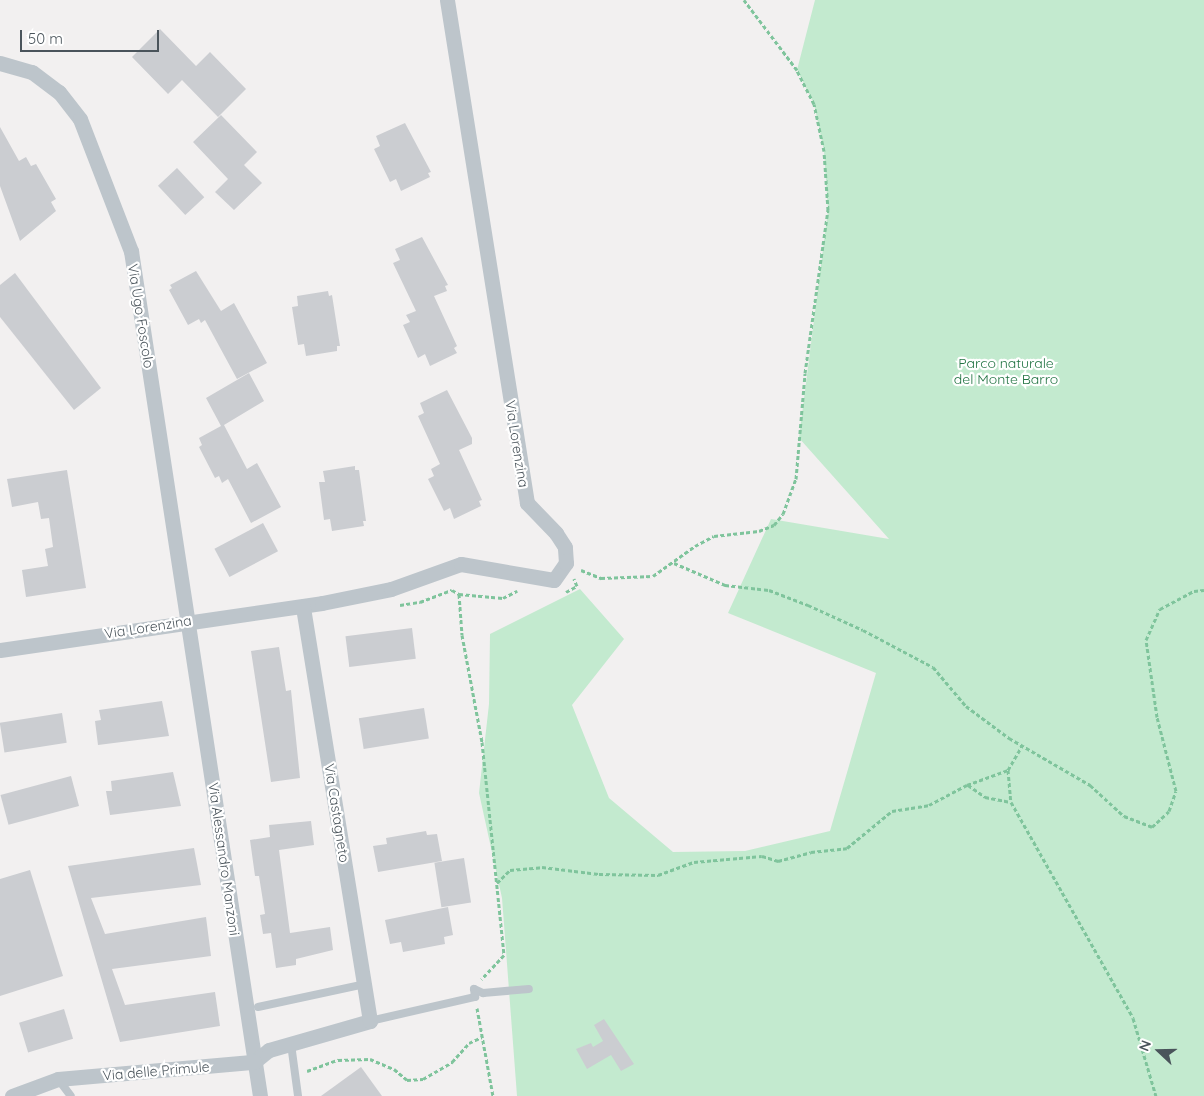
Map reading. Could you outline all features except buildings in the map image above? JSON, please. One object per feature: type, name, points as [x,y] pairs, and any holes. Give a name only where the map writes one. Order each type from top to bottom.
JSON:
[{"type":"street","name":"Via Lorenzina","points":[[0,650],[188,621],[303,606],[391,589],[461,564],[554,580],[566,563],[565,547],[556,533],[526,503],[447,0]]},
{"type":"street","name":"Via Ugo Foscolo","points":[[0,63],[32,72],[59,92],[80,120],[131,251],[188,621]]},
{"type":"street","name":"Via Castagneto","points":[[303,606],[370,1021]]},
{"type":"street","name":"Via Alessandro Manzoni","points":[[188,621],[260,1096]]},
{"type":"street","points":[[254,1062],[269,1050],[370,1021]]},
{"type":"street","name":"Via delle Primule","points":[[12,1096],[58,1080],[254,1062]]},
{"type":"lane","points":[[258,1007],[364,984]]},
{"type":"lane","points":[[370,1021],[474,992],[530,989]]},
{"type":"lane","points":[[290,1044],[298,1096]]},
{"type":"lane","points":[[58,1080],[71,1096]]},
{"type":"path","points":[[566,563],[601,578],[653,576],[674,563],[694,546],[714,536],[759,531],[774,525],[783,514],[796,479],[806,373],[828,210],[824,151],[814,104],[797,70],[744,0]]},
{"type":"path","points":[[674,563],[725,585],[769,590],[863,630],[933,668],[966,706],[1022,746],[1090,785],[1124,816],[1152,827],[1169,811],[1176,790],[1157,717],[1146,640],[1160,610],[1194,590],[1204,590]]},
{"type":"path","points":[[397,605],[420,602],[452,590],[459,594],[462,636],[482,742],[504,955],[474,992],[493,1096]]},
{"type":"path","points":[[1022,746],[1008,770],[1011,802],[1133,1018],[1156,1096]]},
{"type":"path","points":[[496,884],[510,870],[542,867],[599,874],[658,875],[694,862],[762,856],[778,861],[811,852],[847,848],[892,811],[929,806],[968,785],[1008,770]]},
{"type":"path","points":[[968,785],[985,797],[1011,802]]},
{"type":"path","points":[[295,1076],[338,1060],[370,1059],[394,1069],[407,1080],[423,1079],[452,1062],[469,1043],[482,1037]]},
{"type":"green space","name":"Parco naturale del Monte Barro","points":[[815,0],[1204,0],[1204,1096],[517,1096],[502,898],[479,793],[489,704],[490,634],[580,589],[624,639],[572,705],[609,798],[673,852],[745,851],[830,831],[876,673],[728,613],[771,519],[889,539],[799,438],[828,210],[824,151],[814,104],[797,70]]}]
